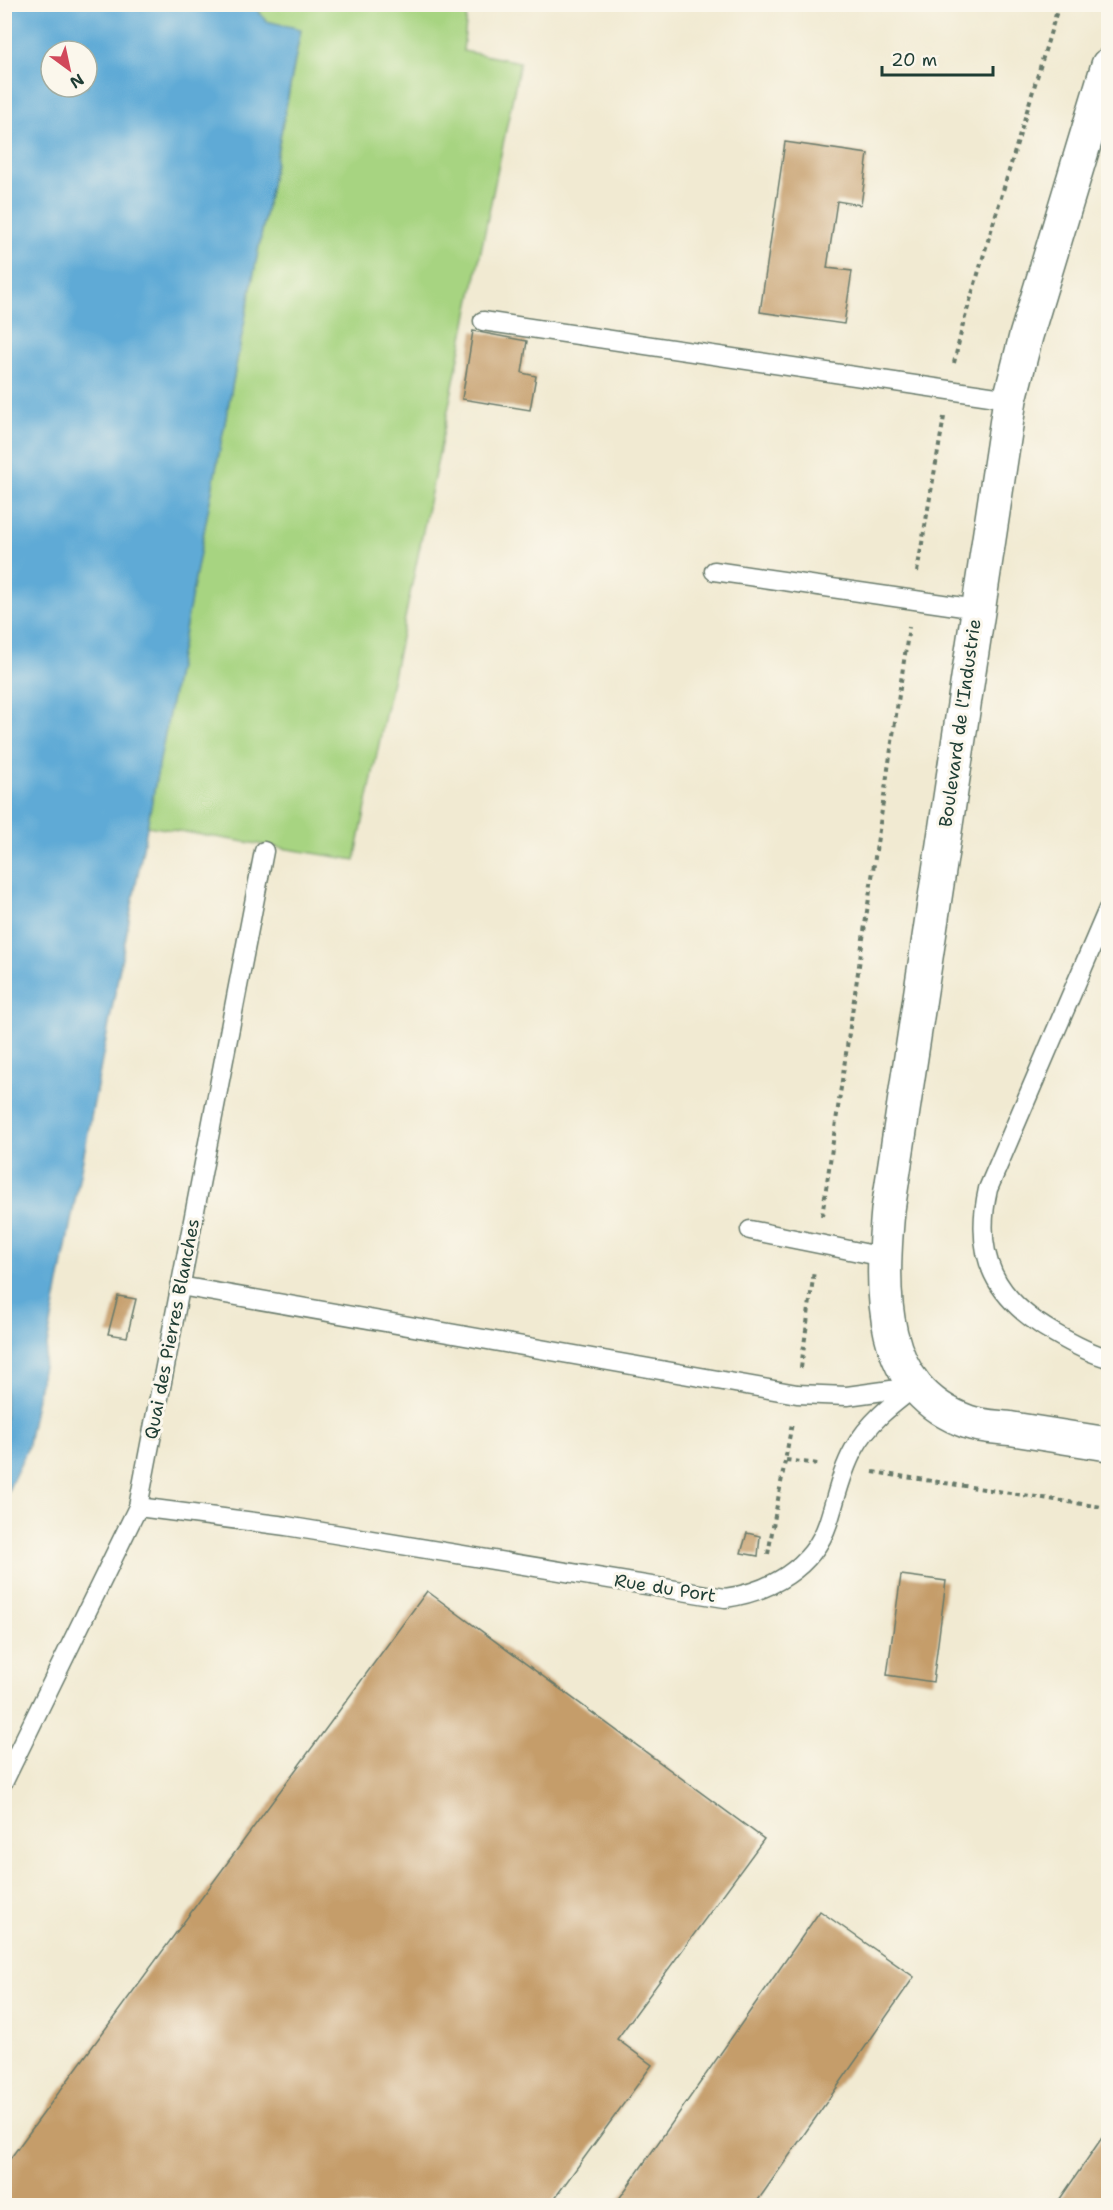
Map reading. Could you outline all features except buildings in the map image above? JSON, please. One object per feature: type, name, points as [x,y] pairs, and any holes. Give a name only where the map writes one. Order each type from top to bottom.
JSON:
[{"type":"street","name":"Boulevard de l'Industrie","points":[[915,1387],[900,1361],[885,1314],[884,1257],[888,1210],[1010,399],[1026,336],[1099,134],[1108,65]]},
{"type":"street","points":[[915,1387],[945,1412],[970,1423],[1108,1444]]},
{"type":"lane","points":[[483,321],[1010,399]]},
{"type":"lane","points":[[714,571],[977,609]]},
{"type":"lane","name":"Quai des Pierres Blanches","points":[[4,1781],[138,1507],[264,851]]},
{"type":"lane","points":[[1108,909],[988,1189],[982,1216],[982,1241],[988,1264],[1000,1288],[1014,1306],[1059,1336],[1108,1358]]},
{"type":"lane","points":[[750,1230],[884,1257]]},
{"type":"lane","points":[[180,1286],[797,1394],[847,1396],[915,1387]]},
{"type":"lane","name":"Rue du Port","points":[[138,1507],[286,1526],[725,1598],[762,1590],[800,1565],[816,1548],[827,1526],[852,1451],[887,1408],[915,1387]]},
{"type":"path","points":[[762,1590],[797,1394],[913,600],[948,390],[963,324],[1059,4]]},
{"type":"path","points":[[786,1460],[1108,1508]]},
{"type":"green space","points":[[254,5],[468,5],[463,51],[520,62],[355,860],[147,826],[301,30],[266,21]]},
{"type":"water","points":[[5,4],[254,5],[266,21],[301,29],[27,1449],[5,1497]]}]
